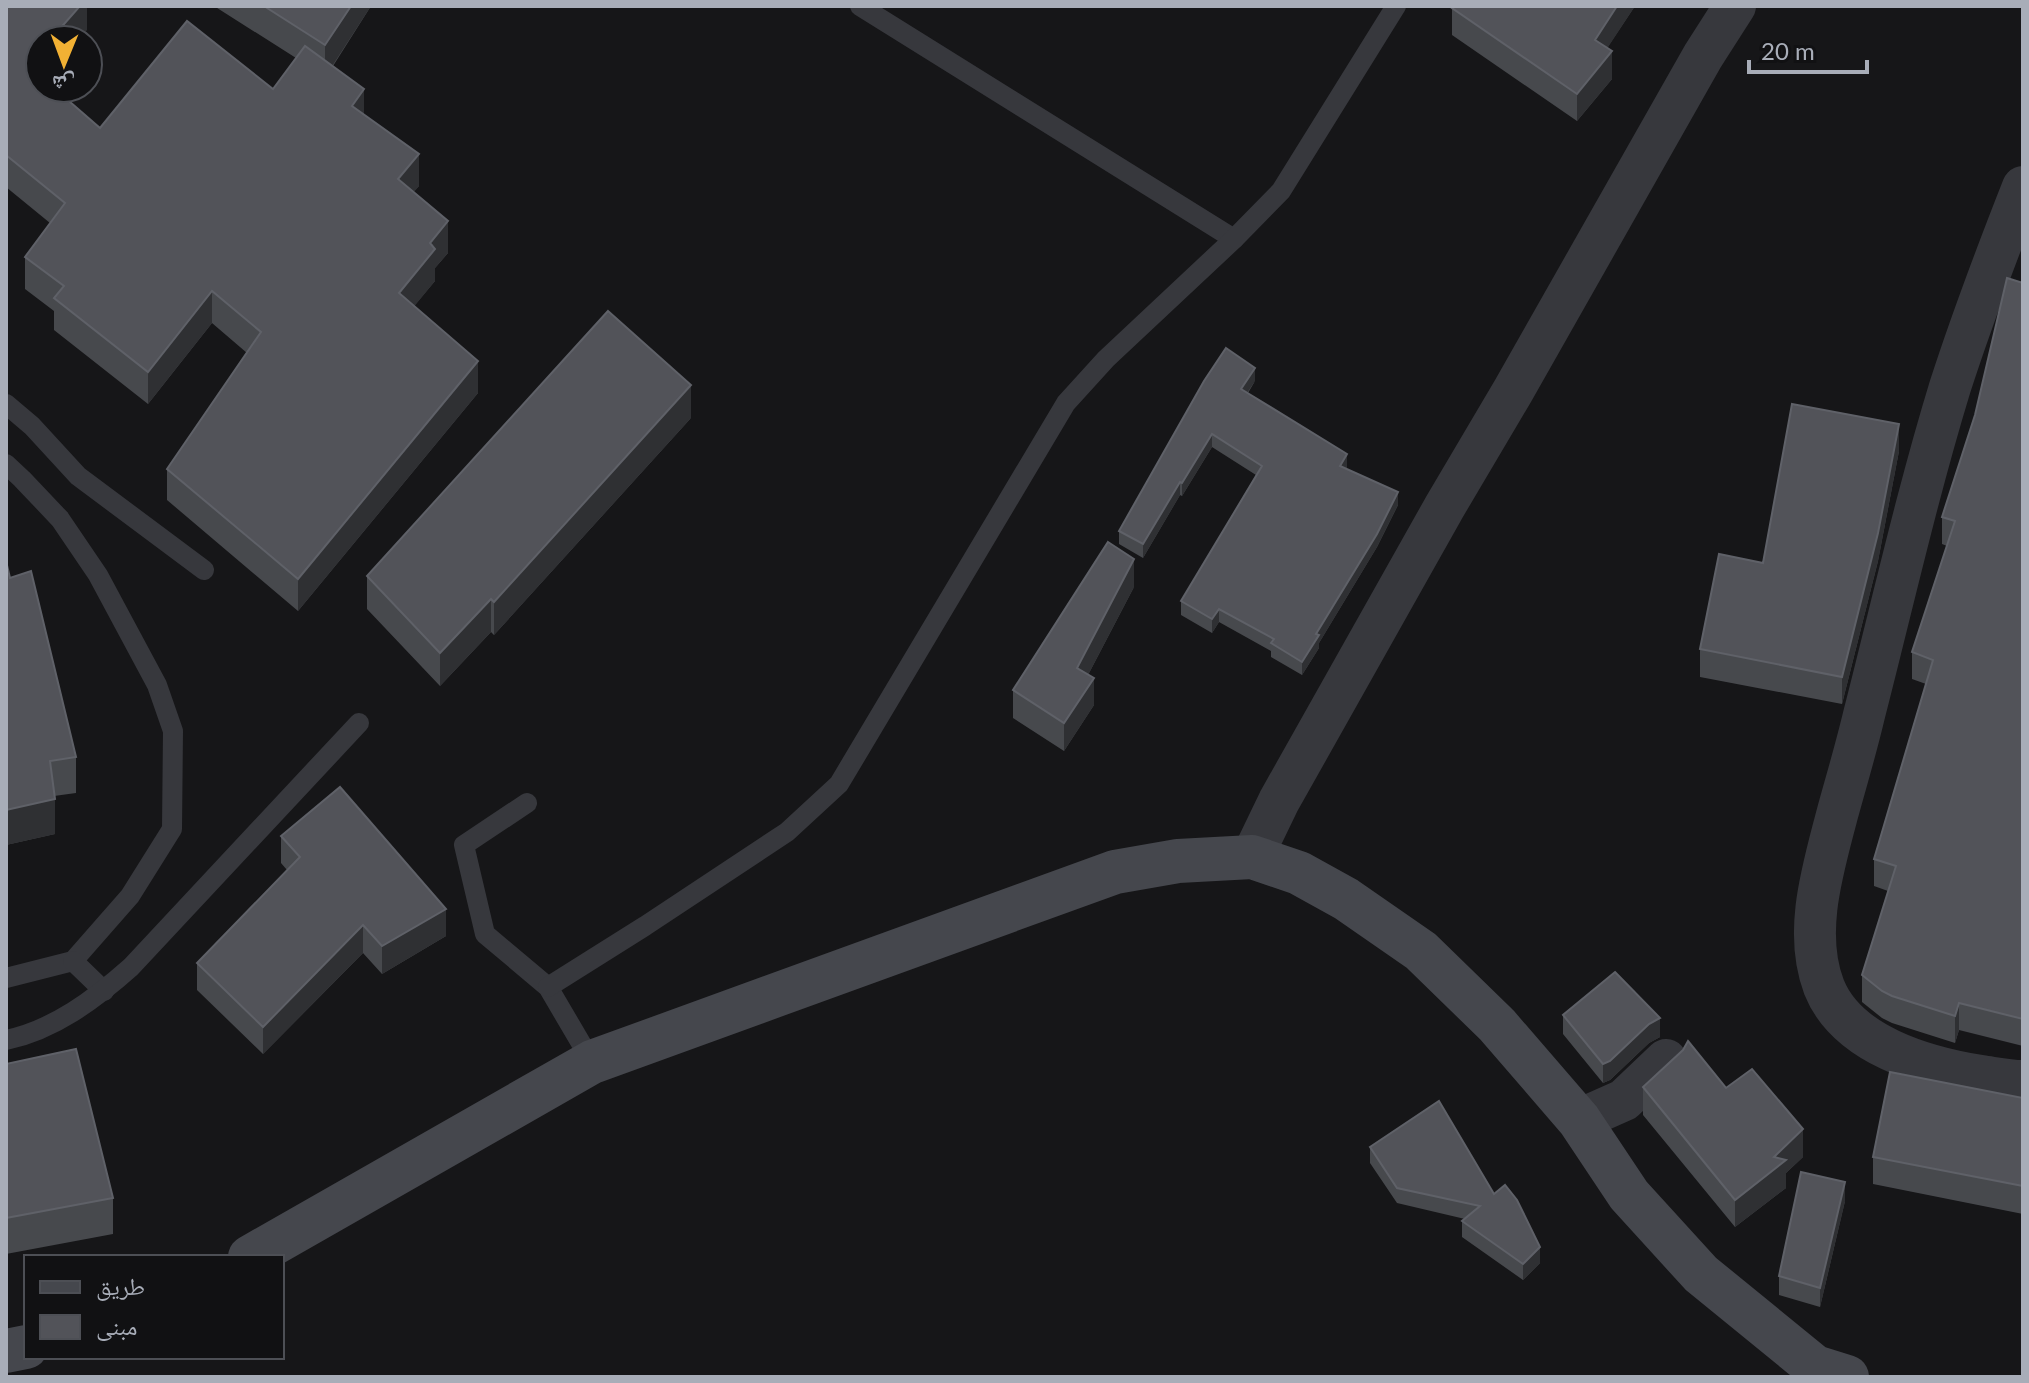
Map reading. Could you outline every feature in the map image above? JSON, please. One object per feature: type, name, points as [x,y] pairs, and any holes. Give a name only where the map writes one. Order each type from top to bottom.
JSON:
[{"type":"main road","points":[[254,1255],[592,1062],[1115,872],[1178,861],[1252,857],[1299,873],[1346,899],[1421,951],[1497,1025],[1579,1120],[1629,1195],[1701,1274],[1815,1367],[1847,1377]]},
{"type":"street","points":[[1252,857],[1279,801],[1445,506],[1703,56],[1735,6]]},
{"type":"street","points":[[2023,187],[1991,267],[1950,388],[1821,876],[1815,922],[1817,955],[1824,986],[1836,1010],[1859,1030],[1916,1062],[2023,1081]]},
{"type":"street","points":[[1579,1120],[1624,1100],[1666,1060]]},
{"type":"lane","points":[[860,6],[1234,239]]},
{"type":"lane","points":[[548,987],[787,832],[839,784],[1066,403],[1106,359],[1281,191],[1396,6]]},
{"type":"lane","points":[[6,404],[32,426],[78,476],[204,570]]},
{"type":"lane","points":[[6,464],[60,519],[98,575],[157,685],[173,731],[172,829],[130,896],[73,961],[6,978]]},
{"type":"lane","points":[[6,1040],[56,1022],[104,991],[131,967],[359,723]]},
{"type":"lane","points":[[527,803],[464,845],[485,934],[548,987],[592,1062]]},
{"type":"lane","points":[[73,961],[104,991]]},
{"type":"building","points":[[6,6],[80,6],[64,24],[24,24],[24,104],[72,104],[100,128],[187,21],[273,89],[305,46],[364,89],[352,106],[419,154],[398,179],[448,221],[430,243],[435,249],[399,293],[478,361],[298,579],[167,469],[261,332],[212,291],[148,372],[54,298],[64,286],[25,257],[65,203],[6,155]]},
{"type":"building","points":[[264,6],[351,6],[325,45]]},
{"type":"building","points":[[1617,6],[1595,40],[1612,51],[1577,94],[1452,8]]},
{"type":"building","points":[[2007,278],[2023,283],[2023,1019],[1959,1003],[1955,1016],[1892,996],[1862,975],[1896,866],[1874,859],[1933,660],[1912,652],[1955,521],[1942,517],[1975,415]]},
{"type":"building","points":[[608,311],[691,385],[494,602],[491,599],[440,653],[367,576]]},
{"type":"building","points":[[1226,348],[1255,368],[1241,389],[1347,454],[1340,466],[1398,492],[1302,662],[1271,643],[1274,639],[1219,609],[1212,619],[1181,601],[1262,466],[1212,434],[1143,544],[1119,531]]},
{"type":"building","points":[[1792,404],[1899,424],[1878,533],[1842,677],[1700,649],[1719,554],[1763,563]]},
{"type":"building","points":[[1108,542],[1134,559],[1077,668],[1094,678],[1064,723],[1013,690]]},
{"type":"building","points":[[6,561],[10,578],[31,571],[76,757],[50,761],[55,799],[6,810]]},
{"type":"building","points":[[340,787],[446,909],[382,946],[363,925],[263,1027],[197,963],[300,857],[281,836]]},
{"type":"building","points":[[1615,972],[1660,1018],[1603,1064],[1563,1015]]},
{"type":"building","points":[[1688,1041],[1726,1088],[1752,1069],[1803,1129],[1774,1157],[1786,1160],[1735,1200],[1643,1087],[1683,1050]]},
{"type":"building","points":[[76,1049],[113,1198],[6,1218],[6,1064]]},
{"type":"building","points":[[1890,1072],[2023,1098],[2023,1186],[1873,1157]]},
{"type":"building","points":[[1439,1101],[1494,1194],[1505,1185],[1517,1200],[1540,1247],[1523,1264],[1462,1221],[1480,1206],[1397,1188],[1370,1147]]},
{"type":"building","points":[[1801,1172],[1845,1182],[1820,1288],[1779,1276]]}]
